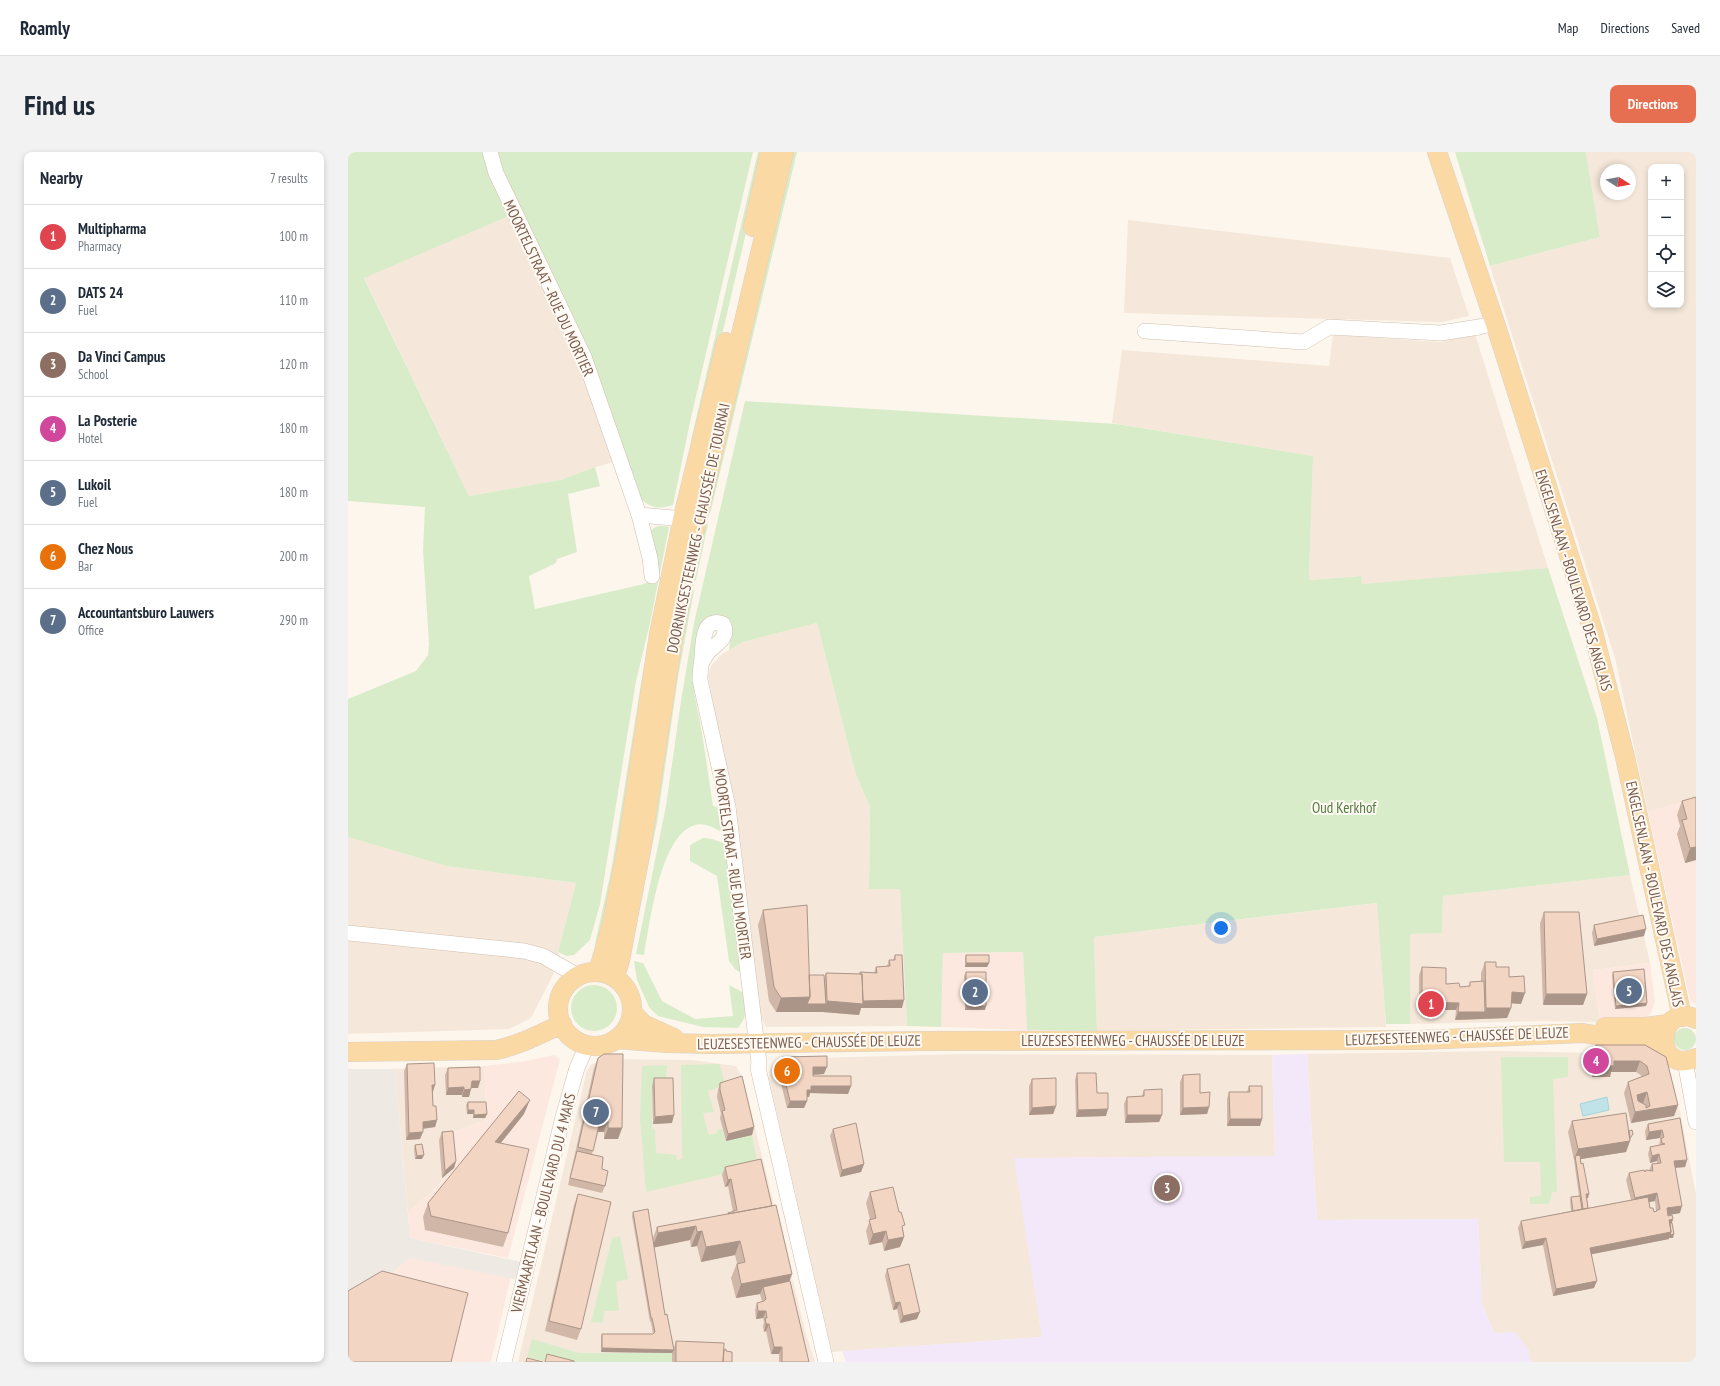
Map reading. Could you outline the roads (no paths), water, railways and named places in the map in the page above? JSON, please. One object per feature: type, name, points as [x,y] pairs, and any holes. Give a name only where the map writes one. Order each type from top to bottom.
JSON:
[{"type":"main road","name":"DOORNIKSESTEENWEG - CHAUSSÉE DE TOURNAI","points":[[691,517],[770,152]]},
{"type":"main road","name":"DOORNIKSESTEENWEG - CHAUSSÉE DE TOURNAI","points":[[607,974],[612,924],[628,842],[659,634],[691,517],[784,152]]},
{"type":"main road","name":"ENGELSENLAAN - BOULEVARD DES ANGLAIS","points":[[1437,152],[1495,323],[1592,628],[1625,757],[1682,1020]]},
{"type":"main road","points":[[588,972],[607,974],[628,991],[631,998],[632,1012],[628,1026],[625,1032],[616,1039],[601,1046],[586,1045],[573,1038],[562,1024],[559,1016],[559,1001],[566,986],[578,976],[588,972]]},
{"type":"main road","name":"LEUZESESTEENWEG - CHAUSSÉE DE LEUZE","points":[[632,1012],[642,1024],[684,1043]]},
{"type":"main road","name":"LEUZESESTEENWEG - CHAUSSÉE DE LEUZE","points":[[1583,1033],[1603,1027],[1645,1027],[1682,1020]]},
{"type":"main road","points":[[1682,1020],[1664,1037],[1665,1047],[1671,1056],[1680,1060],[1691,1060]]},
{"type":"main road","points":[[348,1052],[496,1050],[510,1047],[528,1040],[562,1024]]},
{"type":"main road","name":"LEUZESESTEENWEG - CHAUSSÉE DE LEUZE","points":[[616,1039],[667,1044],[923,1041],[1421,1040],[1583,1033],[1665,1047]]},
{"type":"street","name":"MOORTELSTRAAT - RUE DU MORTIER","points":[[490,152],[496,173],[584,357],[639,515],[650,558],[652,576]]},
{"type":"street","points":[[1145,331],[1304,342],[1330,327],[1441,333],[1495,323]]},
{"type":"street","points":[[639,515],[673,518],[691,517]]},
{"type":"street","name":"MOORTELSTRAAT - RUE DU MORTIER","points":[[701,664],[700,680],[728,807],[745,940],[759,1063],[758,1068],[826,1362]]},
{"type":"street","points":[[348,933],[524,951],[543,956],[578,976]]},
{"type":"street","name":"VIERMAARTLAAN - BOULEVARD DU 4 MARS","points":[[504,1362],[563,1117],[577,1068],[586,1045]]},
{"type":"street","points":[[1691,1060],[1696,1122]]},
{"type":"water","points":[[1607,1097],[1609,1110],[1583,1116],[1580,1104]]},
{"type":"place","name":"Lukoil","points":[[1629,991]]},
{"type":"place","name":"DATS 24","points":[[975,992]]},
{"type":"place","name":"Multipharma","points":[[1431,1004]]},
{"type":"place","name":"La Posterie","points":[[1596,1061]]},
{"type":"place","name":"Chez Nous","points":[[787,1071]]},
{"type":"place","name":"Accountantsburo Lauwers","points":[[596,1112]]},
{"type":"place","name":"Da Vinci Campus","points":[[1167,1188]]},
{"type":"park label","name":"Oud Kerkhof","points":[[1344,807]]}]
